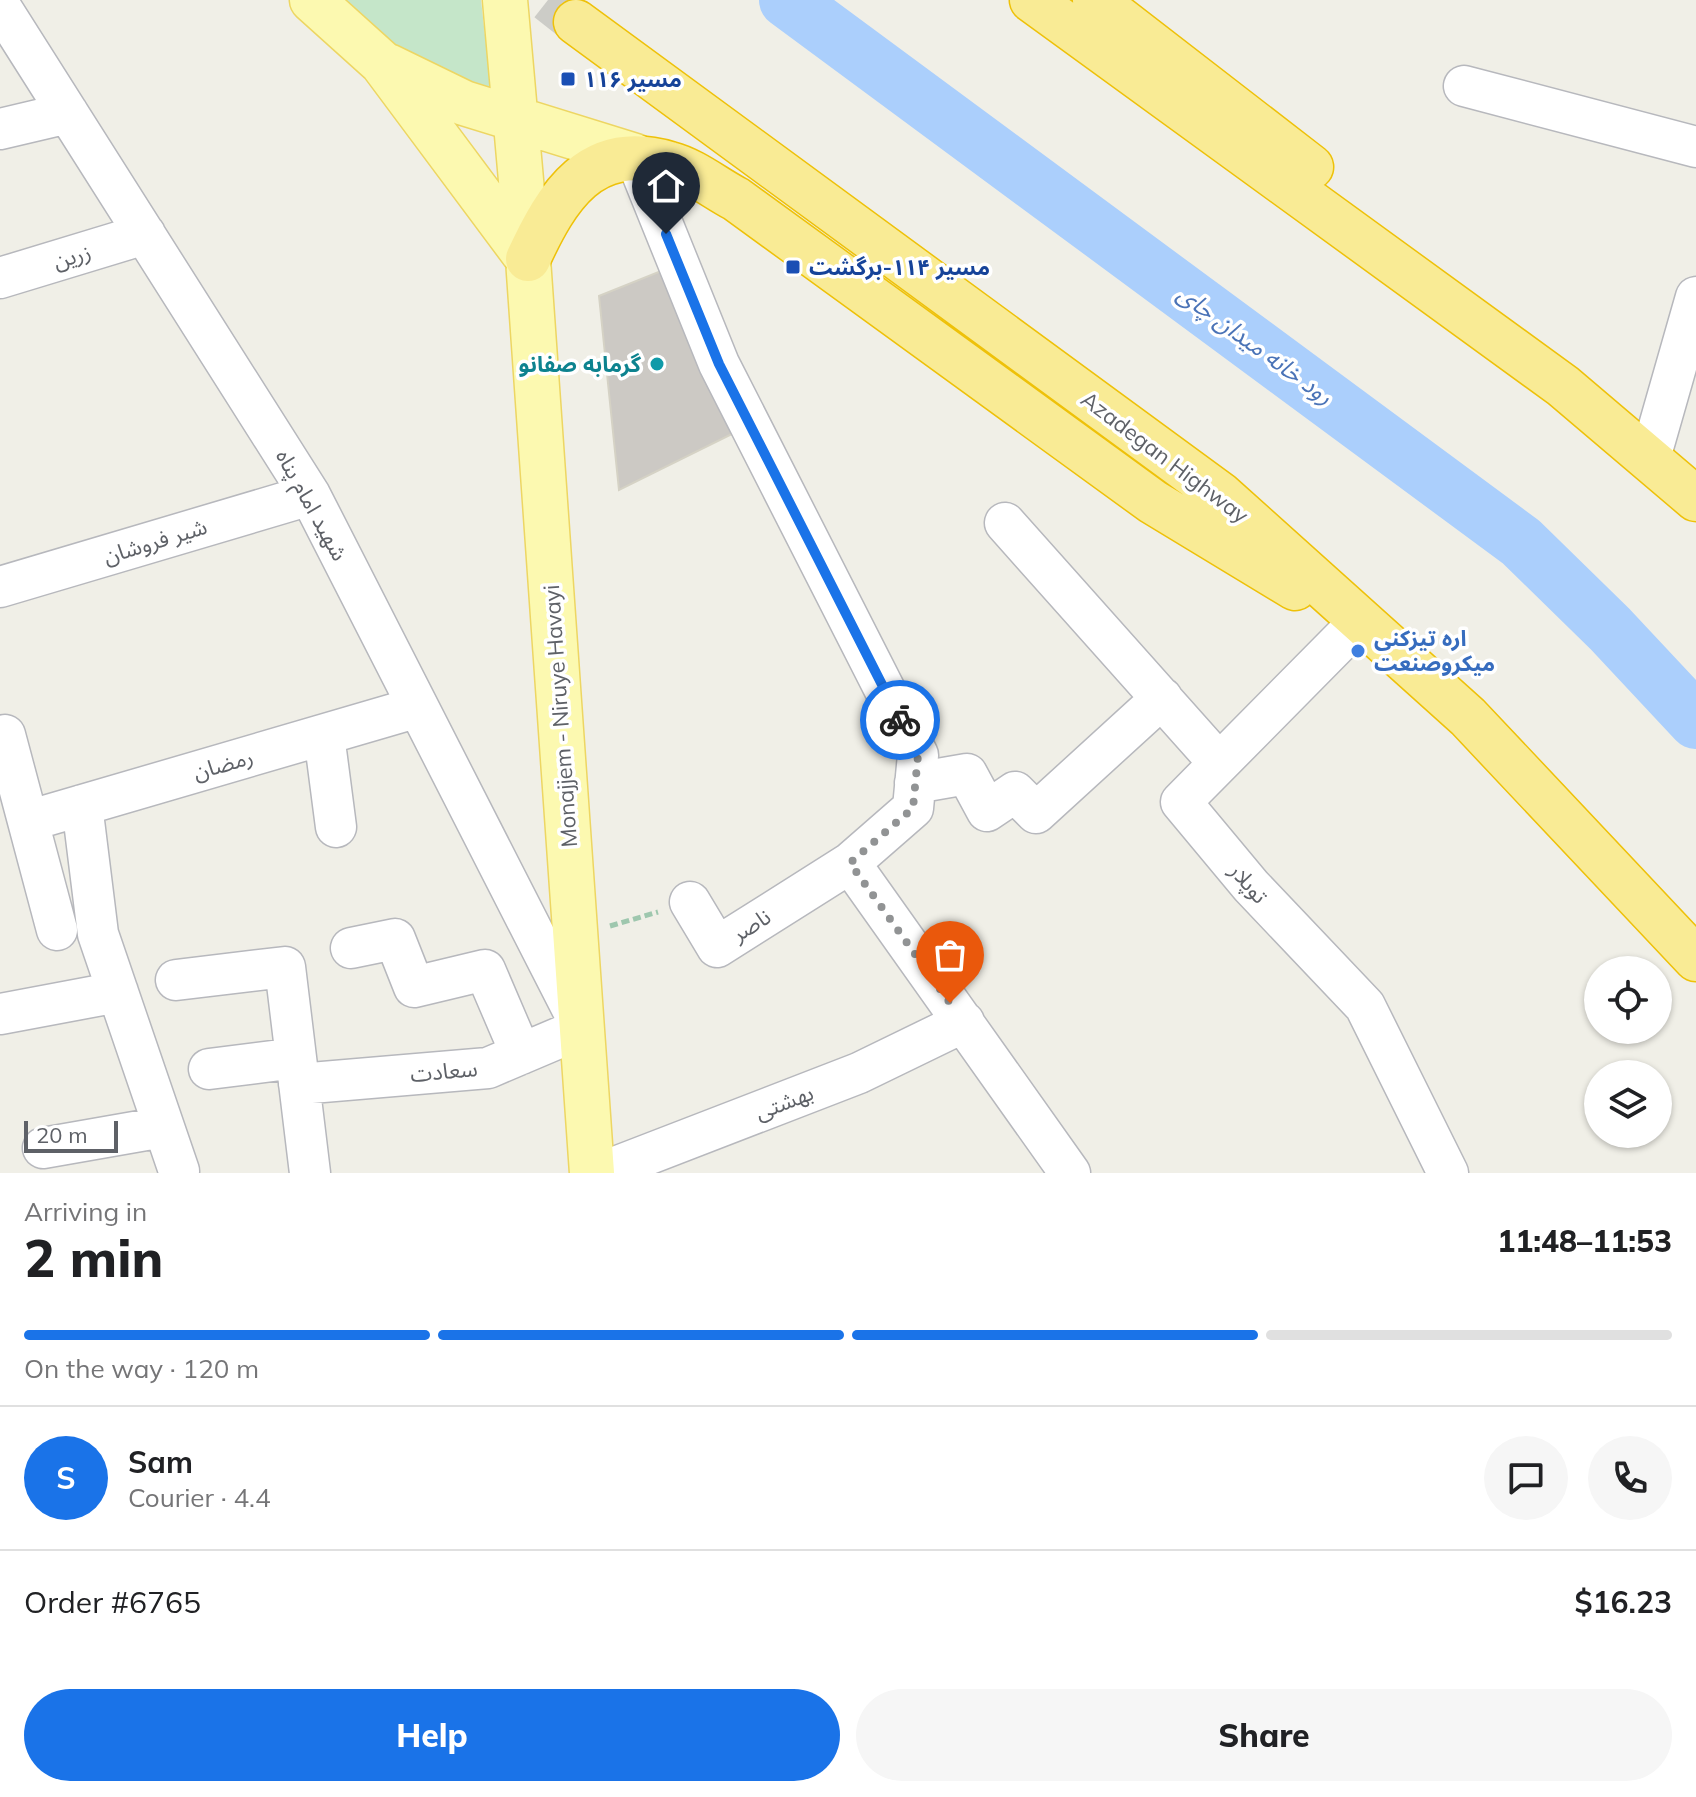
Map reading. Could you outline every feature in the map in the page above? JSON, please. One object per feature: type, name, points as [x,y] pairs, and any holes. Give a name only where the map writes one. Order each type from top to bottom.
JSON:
[{"type":"highway","points":[[1032,0],[1563,386],[1696,499]]},
{"type":"highway","points":[[1095,0],[1450,274],[1563,386]]},
{"type":"highway","name":"Azadegan Highway","points":[[576,22],[1221,495],[1468,717],[1696,959]]},
{"type":"highway","points":[[528,259],[547,218],[573,184],[598,165],[635,156],[673,164],[736,199],[1153,502],[1370,632]]},
{"type":"main road","points":[[312,0],[382,63],[528,259]]},
{"type":"main road","name":"Monajjem - Niruye Havayi","points":[[505,0],[518,119],[592,1173]]},
{"type":"main road","points":[[382,63],[464,103],[635,156]]},
{"type":"street","name":"شهید امام پناه","points":[[0,6],[310,495],[582,1028]]},
{"type":"street","points":[[1464,86],[1696,147]]},
{"type":"street","points":[[0,129],[68,113]]},
{"type":"street","points":[[635,156],[719,364],[918,755],[913,808],[850,863],[1070,1173]]},
{"type":"street","name":"زرین","points":[[0,278],[145,234]]},
{"type":"street","points":[[1650,458],[1696,299]]},
{"type":"street","name":"شیر فروشان","points":[[0,587],[310,495]]},
{"type":"street","points":[[1005,523],[1219,763]]},
{"type":"street","name":"توپلار","points":[[1370,632],[1219,763],[1181,802],[1251,886],[1365,1006],[1448,1173]]},
{"type":"street","points":[[915,783],[967,774],[987,811],[1015,792],[1036,813],[1162,698]]},
{"type":"street","name":"رمضان","points":[[28,821],[418,707]]},
{"type":"street","points":[[5,735],[57,930]]},
{"type":"street","points":[[324,735],[336,827]]},
{"type":"street","points":[[82,805],[98,934],[179,1171]]},
{"type":"street","name":"ناصر","points":[[690,902],[717,947],[850,863]]},
{"type":"street","points":[[351,948],[395,939],[414,987],[485,970],[521,1054]]},
{"type":"street","points":[[176,980],[285,967],[310,1173]]},
{"type":"street","points":[[0,1014],[118,992]]},
{"type":"street","name":"بهشتی","points":[[600,1173],[680,1158],[964,1022]]},
{"type":"street","name":"سعادت","points":[[209,1069],[488,1068],[582,1028]]},
{"type":"street","points":[[43,1148],[163,1127]]},
{"type":"path","points":[[575,937],[690,902]]},
{"type":"green space","points":[[343,0],[481,0],[491,89],[445,74],[410,56]]},
{"type":"building","name":"گرمابه صفانو","points":[[666,269],[738,431],[619,490],[599,296]]},
{"type":"waterway","name":"رود خانه میدان چای","points":[[787,0],[1521,542],[1610,629],[1696,721]]},
{"type":"tunnel","points":[[548,0],[576,22]]},
{"type":"way so far","points":[[900,720],[918,755],[913,808],[850,863],[950,1003]]},
{"type":"place","name":"مسیر ۱۱۶","points":[[568,79]]},
{"type":"place","name":"مسیر ۱۱۴-برگشت","points":[[793,267]]},
{"type":"place","name":"گرمابه صفانو","points":[[657,364]]},
{"type":"place","name":"اره تیزکنی میکروصنعت","points":[[1358,651]]},
{"type":"route","points":[[666,234],[719,364],[900,720]]}]
